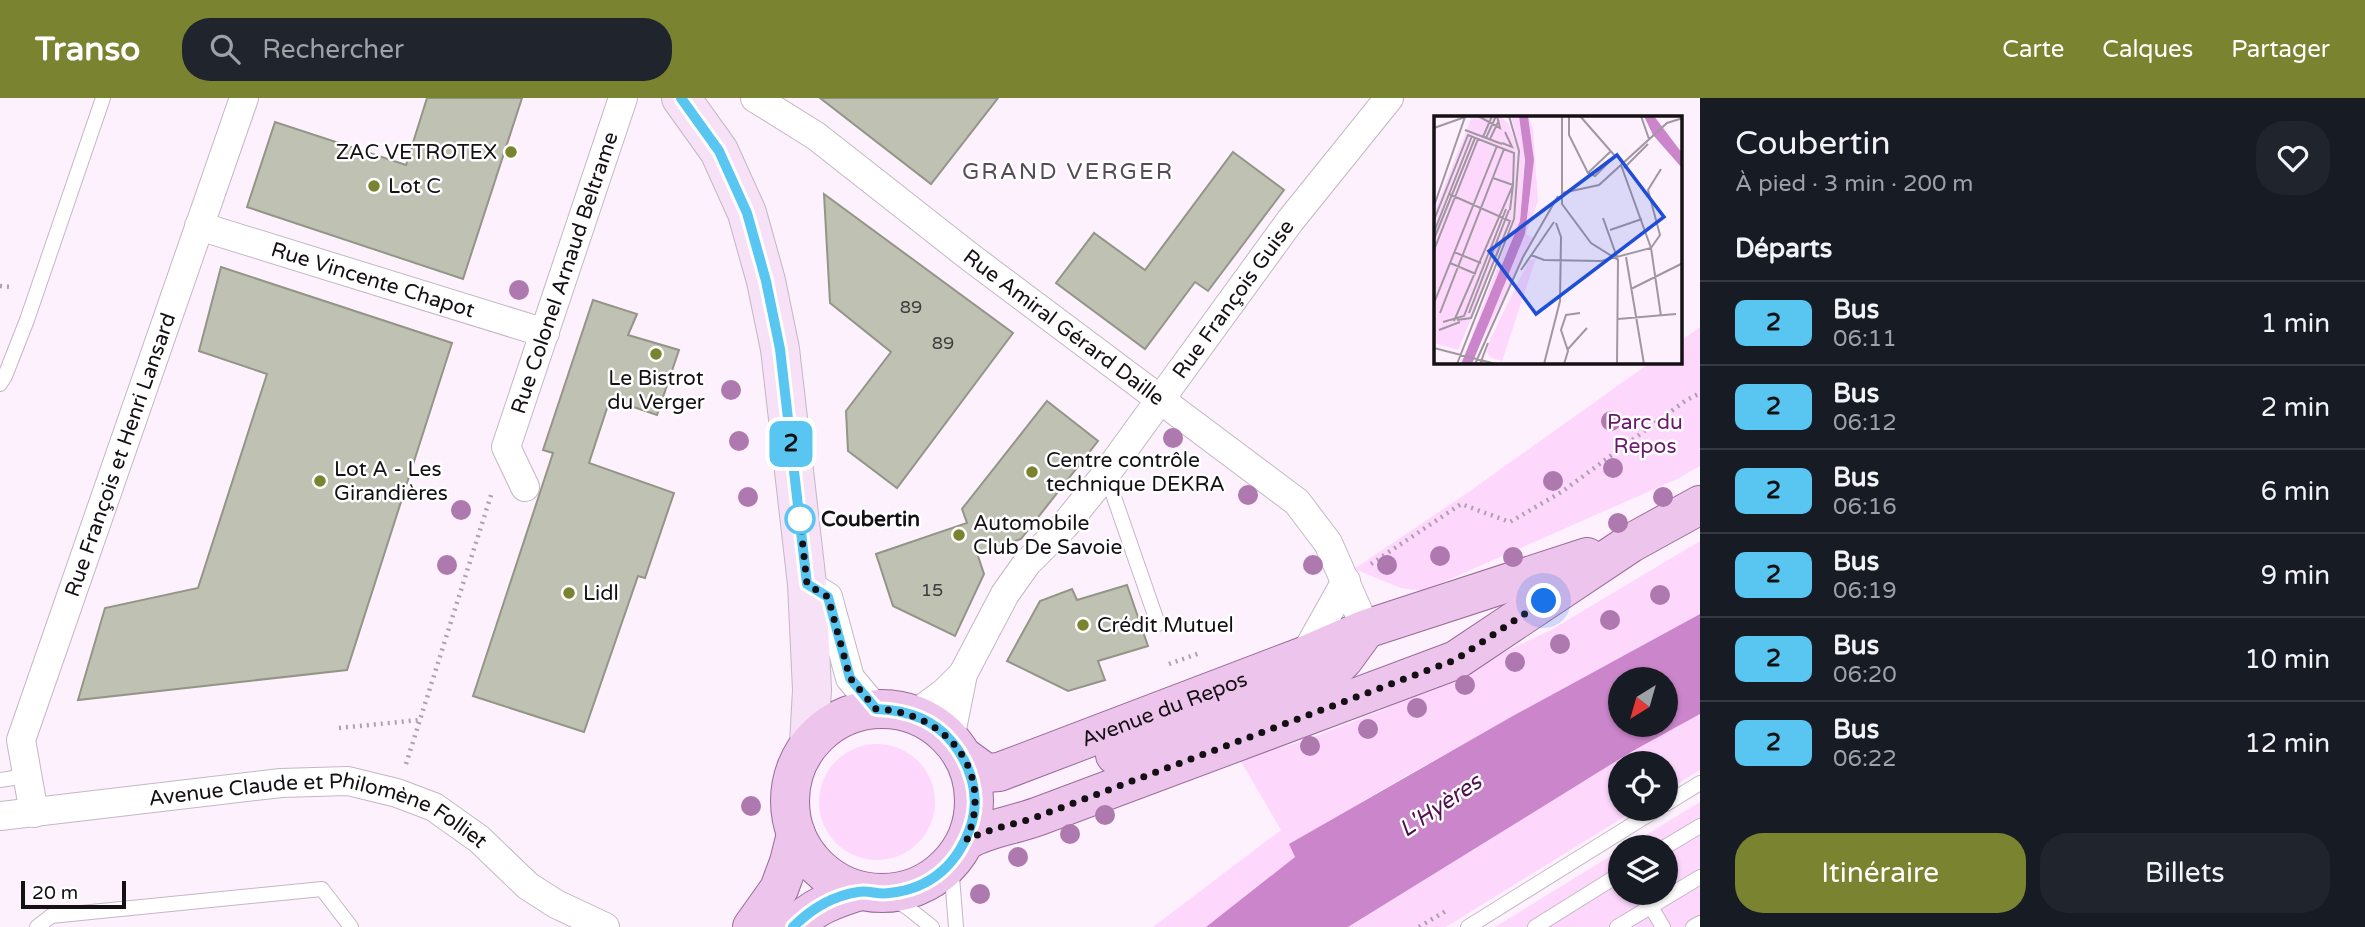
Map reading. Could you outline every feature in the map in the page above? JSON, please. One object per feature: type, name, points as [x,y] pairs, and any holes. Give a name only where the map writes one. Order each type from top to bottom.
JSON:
[{"type":"main road","points":[[681,98],[719,151],[747,213],[766,281],[780,349],[807,584],[812,690],[809,744]]},
{"type":"main road","name":"Avenue du Repos","points":[[959,852],[984,831],[1007,827],[1455,660],[1631,542],[1700,505]]},
{"type":"main road","name":"Avenue du Repos","points":[[957,748],[986,773],[999,772],[1304,656],[1366,629],[1631,542]]},
{"type":"main road","name":"Avenue du Repos","points":[[1007,827],[1063,774],[1324,680],[1345,659],[1366,629]]},
{"type":"main road","points":[[793,927],[807,914],[830,900],[873,892],[910,890],[932,880],[959,852],[974,813],[973,784],[957,748],[934,725],[914,715],[895,710],[857,712],[823,730],[809,744],[797,765],[790,788],[790,811],[796,834],[810,860],[833,879],[873,892]]},
{"type":"main road","points":[[752,927],[779,889],[796,834]]},
{"type":"street","name":"Rue François et Henri Lansard","points":[[34,813],[13,778],[21,740],[244,98]]},
{"type":"street","name":"Rue Colonel Arnaud Beltrame","points":[[506,447],[623,98]]},
{"type":"street","name":"Rue Amiral Gérard Daille","points":[[755,98],[816,136],[970,257],[1297,502],[1328,543],[1366,629]]},
{"type":"street","name":"Rue François Guise","points":[[914,715],[945,692],[963,674],[1012,584],[1027,563],[1065,525],[1106,474],[1290,221],[1389,98]]},
{"type":"street","name":"Rue Vincente Chapot","points":[[200,226],[545,333]]},
{"type":"street","points":[[506,447],[526,487]]},
{"type":"street","points":[[1304,656],[1346,581]]},
{"type":"street","points":[[807,584],[828,597],[850,678],[876,709]]},
{"type":"street","name":"Rue François Guise","points":[[957,748],[963,674]]},
{"type":"street","name":"Avenue Claude et Philomène Folliet","points":[[0,816],[281,783],[348,781],[397,793],[434,807],[479,839],[528,886],[556,904],[605,927]]},
{"type":"lane","points":[[0,384],[27,320],[103,98]]},
{"type":"lane","points":[[1106,474],[1158,624]]},
{"type":"lane","points":[[1678,797],[1700,783]]},
{"type":"lane","points":[[1468,927],[1638,821]]},
{"type":"lane","points":[[1678,839],[1700,826]]},
{"type":"lane","points":[[956,927],[959,852]]},
{"type":"lane","points":[[1617,927],[1700,877]]},
{"type":"lane","points":[[1535,927],[1608,881]]},
{"type":"lane","points":[[37,927],[51,916],[322,889],[351,927]]},
{"type":"lane","points":[[873,892],[932,927]]},
{"type":"lane","points":[[1650,907],[1663,927]]},
{"type":"lane","points":[[1693,927],[1700,923]]},
{"type":"path","points":[[397,793],[506,447]]},
{"type":"path","points":[[339,728],[419,720]]},
{"type":"green space","name":"Parc du Repos","points":[[1700,327],[1700,466],[1677,479],[1423,591],[1401,588],[1354,569],[1470,491],[1648,364],[1682,364],[1682,340]]},
{"type":"green space","points":[[1700,541],[1700,614],[1406,776],[1290,844],[1295,857],[1206,927],[1153,927],[1281,830],[1239,758],[1301,742],[1380,711],[1551,630]]},
{"type":"green space","points":[[1700,714],[1700,770],[1678,784],[1678,751],[1633,751],[1658,737],[1678,737],[1678,726]]},
{"type":"green space","points":[[877,744],[899,748],[918,761],[931,780],[935,802],[931,824],[918,843],[899,856],[877,860],[855,856],[836,843],[823,824],[819,802],[823,780],[836,761],[855,748]]},
{"type":"green space","points":[[1608,766],[1608,821],[1618,821],[1446,927],[1348,927]]},
{"type":"green space","points":[[1700,802],[1700,927],[1495,927],[1608,857],[1608,905],[1678,905],[1678,835],[1646,835],[1669,821],[1678,821],[1678,815]]},
{"type":"water","name":"L'Hyères","points":[[1700,614],[1700,714],[1678,726],[1678,667],[1608,667],[1608,737],[1658,737],[1633,751],[1608,751],[1608,766],[1348,927],[1206,927],[1295,857],[1289,844],[1511,717]]},
{"type":"building","name":"Lot C","points":[[427,98],[522,98],[463,279],[247,207],[275,122],[406,165]]},
{"type":"building","points":[[820,98],[998,98],[931,184]]},
{"type":"building","points":[[1233,152],[1284,190],[1208,291],[1195,282],[1145,349],[1056,283],[1094,233],[1145,270]]},
{"type":"building","points":[[824,194],[1013,333],[897,488],[848,451],[846,411],[891,352],[830,303]]},
{"type":"building","name":"Lot A - Les Girandières","points":[[221,267],[452,343],[347,670],[78,700],[105,608],[198,588],[267,374],[199,351]]},
{"type":"building","name":"Lidl","points":[[593,300],[637,314],[628,335],[679,350],[657,415],[610,399],[589,463],[674,493],[645,578],[638,576],[584,732],[473,696],[553,453],[543,450]]},
{"type":"building","points":[[1047,401],[1098,441],[1021,539],[977,553],[984,574],[955,636],[893,606],[876,554],[967,523],[962,509]]},
{"type":"building","name":"Crédit Mutuel","points":[[1127,585],[1148,646],[1098,661],[1105,680],[1068,691],[1007,661],[1040,601],[1072,589],[1077,600]]},
{"type":"bus line","name":"2","points":[[681,98],[719,151],[747,213],[766,281],[780,349],[807,584],[828,597],[850,678],[863,696],[876,709],[914,715],[934,725],[964,757],[973,784],[974,813],[967,840],[951,864],[932,880],[910,890],[886,894],[860,891],[830,900],[807,914],[793,927]]},
{"type":"place","name":"ZAC VETROTEX","points":[[511,152]]},
{"type":"place","name":"Lot C","points":[[374,186]]},
{"type":"place","name":"Le Bistrot du Verger","points":[[656,354]]},
{"type":"place","name":"Centre contrôle technique DEKRA","points":[[1032,472]]},
{"type":"place","name":"Lot A - Les Girandières","points":[[320,481]]},
{"type":"place","name":"Coubertin","points":[[800,519]]},
{"type":"place","name":"Automobile Club De Savoie","points":[[959,535]]},
{"type":"place","name":"Lidl","points":[[569,593]]},
{"type":"place","name":"Crédit Mutuel","points":[[1083,625]]},
{"type":"district","name":"GRAND VERGER","points":[[1068,171]]},
{"type":"route","points":[[800,519],[807,584],[828,597],[850,678],[876,709],[914,715],[934,725],[964,757],[973,784],[974,813],[967,840],[984,831],[1007,827],[1039,816],[1243,741],[1455,660],[1544,601]]}]
